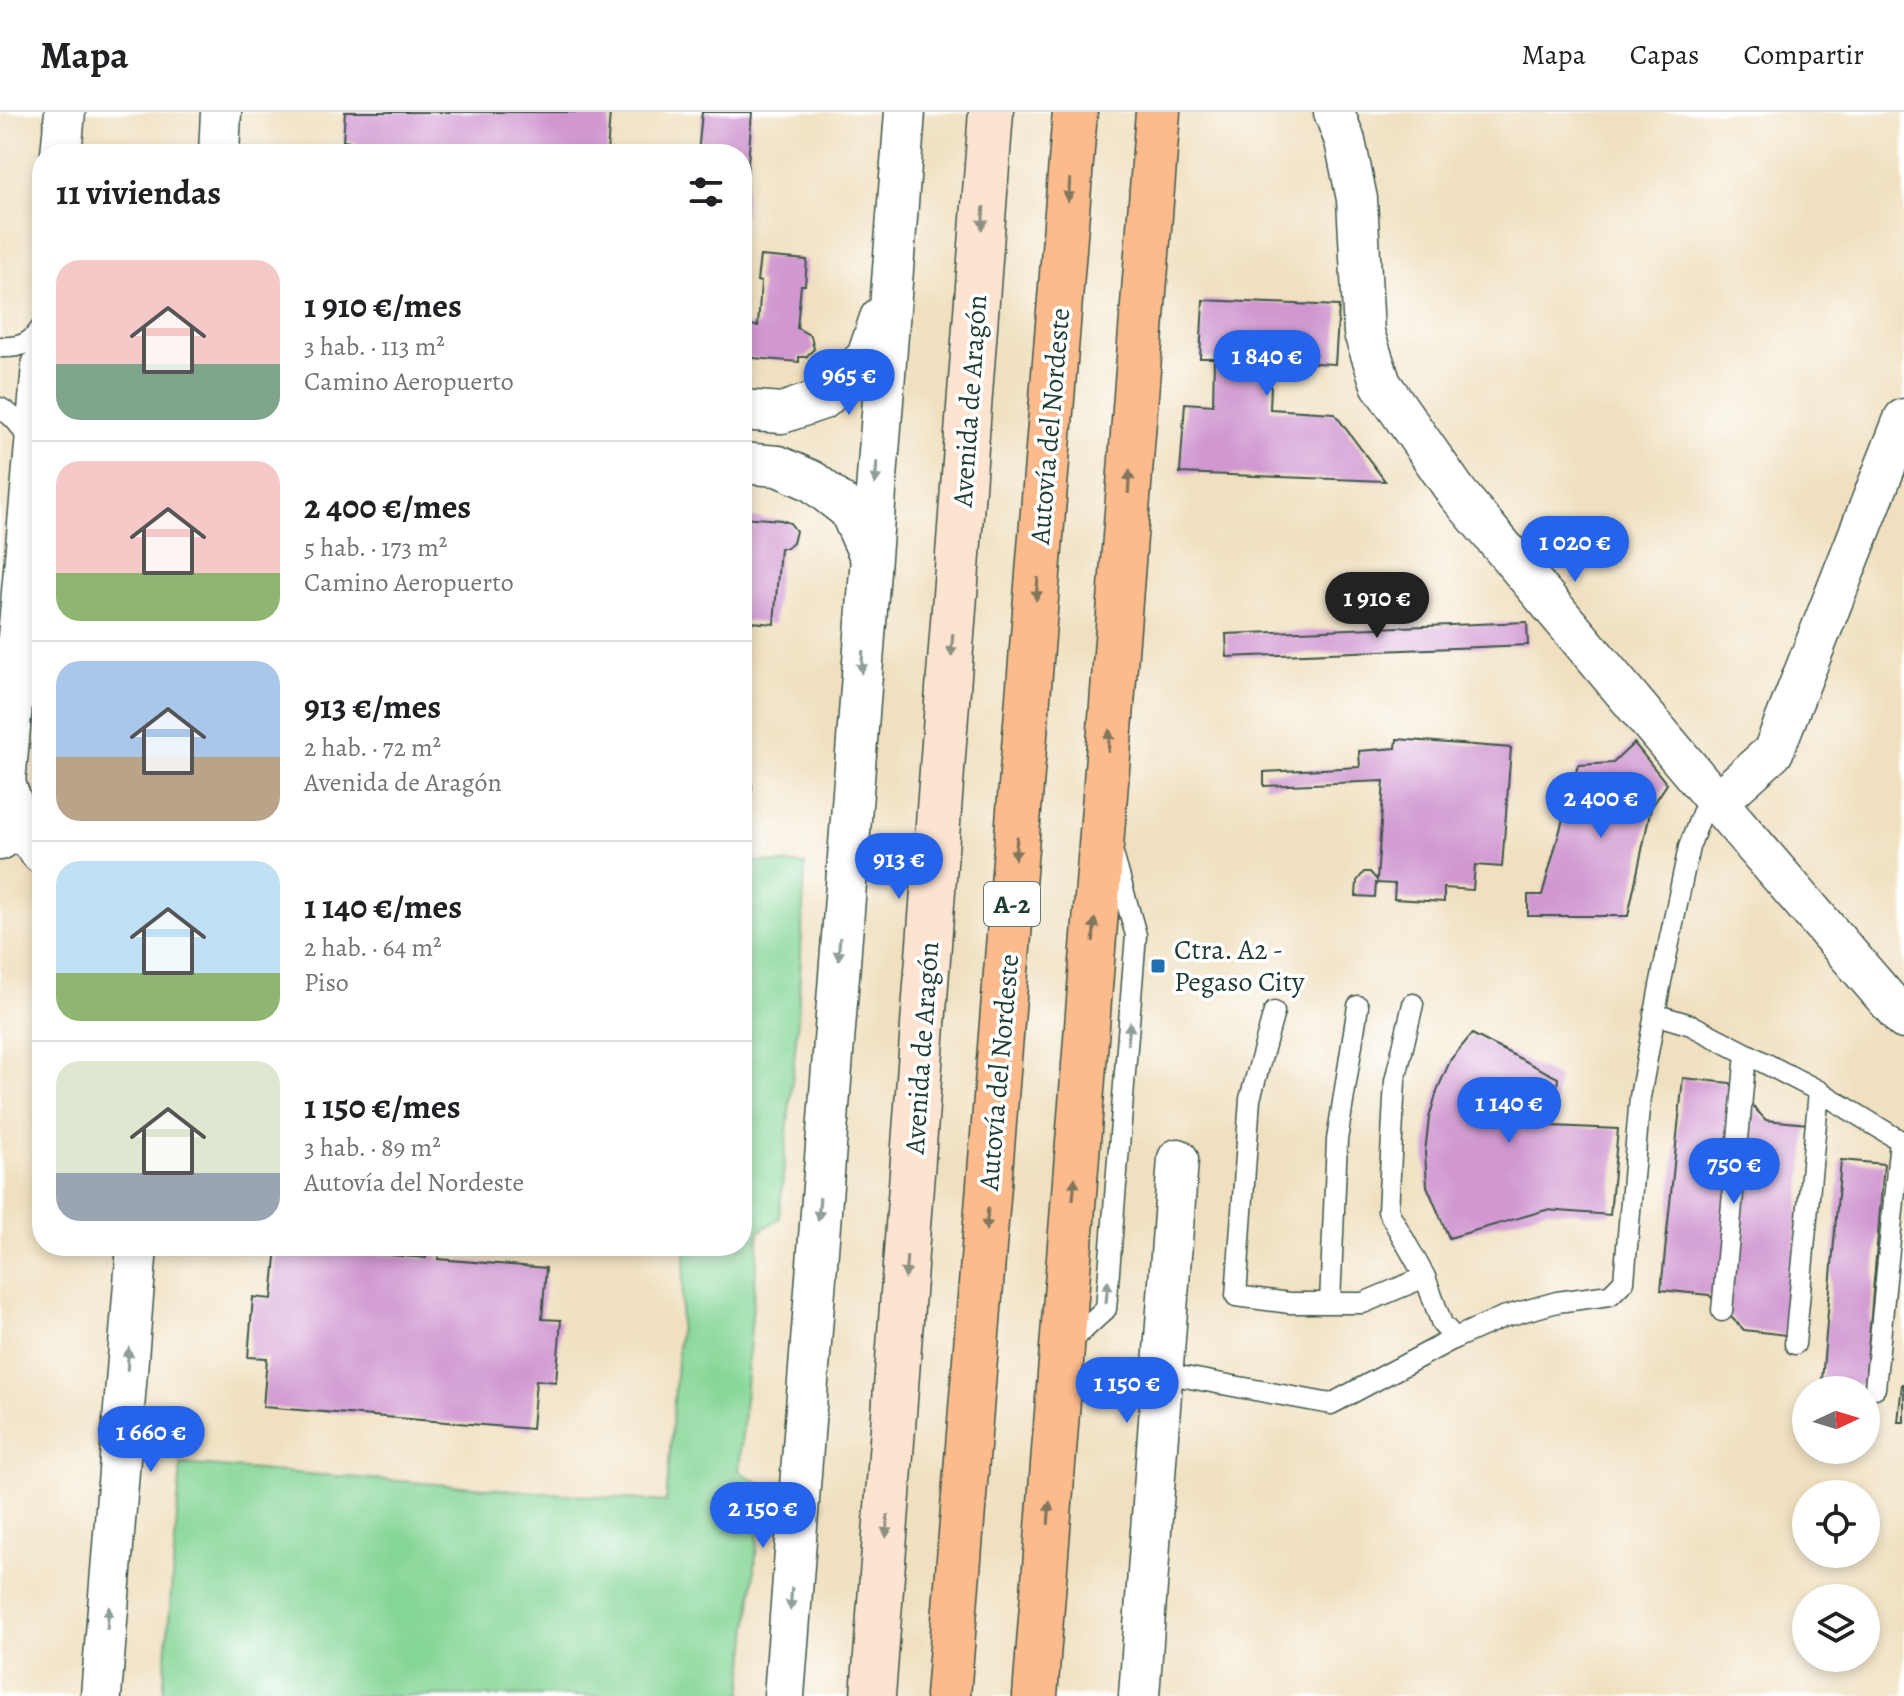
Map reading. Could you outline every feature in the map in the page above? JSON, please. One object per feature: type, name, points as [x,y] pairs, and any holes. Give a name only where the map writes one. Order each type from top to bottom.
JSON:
[{"type":"highway","name":"Autovía del Nordeste","points":[[948,1696],[1075,112]]},
{"type":"highway","points":[[1038,1696],[1061,1350],[1158,112]]},
{"type":"street","points":[[62,144],[65,112]]},
{"type":"street","points":[[219,144],[221,112]]},
{"type":"street","points":[[784,1696],[905,112]]},
{"type":"street","name":"Avenida de Aragón","points":[[873,1696],[991,112]]},
{"type":"street","points":[[1334,112],[1345,141],[1357,199],[1364,333],[1381,384],[1457,493],[1904,1019]]},
{"type":"street","points":[[752,411],[782,413],[823,399],[867,357],[892,283]]},
{"type":"street","points":[[1717,802],[1773,752],[1904,419]]},
{"type":"street","points":[[752,464],[778,466],[812,481],[849,510],[870,556]]},
{"type":"street","points":[[0,840],[32,480]]},
{"type":"street","points":[[4,780],[21,830],[32,843]]},
{"type":"street","points":[[1139,1696],[1178,1159]]},
{"type":"street","points":[[101,1696],[136,1256]]},
{"type":"lane","points":[[0,347],[17,348],[32,341]]},
{"type":"lane","points":[[0,408],[11,415],[26,435],[32,453]]},
{"type":"lane","points":[[1163,1373],[1331,1404],[1455,1338],[1516,1313],[1557,1302],[1610,1295],[1624,1281],[1640,1097],[1654,1014],[1689,847],[1702,813],[1717,802]]},
{"type":"lane","points":[[1413,1004],[1395,1081],[1388,1211],[1425,1277],[1442,1324],[1455,1338]]},
{"type":"lane","points":[[1330,1303],[1337,1140],[1358,1006]]},
{"type":"lane","points":[[1274,1012],[1250,1099],[1236,1296],[1290,1303],[1363,1303],[1425,1277]]},
{"type":"lane","points":[[1654,1014],[1691,1025],[1819,1091],[1902,1142],[1876,1376]]},
{"type":"lane","points":[[1722,1311],[1746,1054]]},
{"type":"lane","points":[[1795,1344],[1819,1091]]},
{"type":"green space","points":[[752,862],[805,865],[798,1018],[779,1219],[759,1231],[739,1471],[763,1485],[742,1696],[163,1696],[181,1464],[666,1502],[685,1256],[752,1256]]},
{"type":"building","points":[[345,112],[610,112],[608,144],[357,144],[343,141]]},
{"type":"building","points":[[702,112],[752,112],[750,144],[699,144]]},
{"type":"building","points":[[760,256],[807,260],[797,328],[811,336],[814,349],[806,357],[799,357],[799,362],[752,358],[752,326],[758,326],[761,282],[757,281]]},
{"type":"building","points":[[1203,300],[1339,306],[1335,364],[1272,361],[1270,409],[1334,413],[1385,481],[1180,473],[1185,403],[1213,405],[1214,358],[1200,358]]},
{"type":"building","points":[[752,518],[781,520],[790,523],[796,531],[793,543],[787,548],[780,548],[774,624],[752,622]]},
{"type":"building","points":[[1527,622],[1528,645],[1227,657],[1226,634]]},
{"type":"building","points":[[1397,739],[1511,748],[1502,867],[1475,865],[1473,890],[1444,888],[1444,902],[1394,899],[1395,884],[1376,883],[1375,897],[1356,896],[1357,881],[1364,872],[1370,872],[1377,880],[1384,781],[1264,786],[1264,772],[1360,767],[1359,751],[1396,748]]},
{"type":"building","points":[[1634,743],[1667,784],[1651,808],[1628,916],[1528,916],[1528,895],[1542,895],[1578,765],[1613,763]]},
{"type":"building","points":[[1472,1034],[1558,1078],[1553,1126],[1618,1129],[1610,1215],[1546,1210],[1449,1238],[1427,1186],[1425,1152],[1429,1118],[1438,1088],[1451,1059]]},
{"type":"building","points":[[1683,1078],[1730,1083],[1766,1120],[1808,1124],[1786,1335],[1744,1330],[1709,1295],[1661,1290]]},
{"type":"building","points":[[1841,1160],[1884,1164],[1866,1376],[1822,1376]]},
{"type":"building","points":[[276,1256],[438,1256],[438,1259],[546,1268],[542,1319],[561,1320],[556,1382],[536,1380],[532,1429],[263,1407],[267,1358],[248,1357],[253,1297],[272,1299]]},
{"type":"building","points":[[1902,1384],[1904,1422],[1898,1422]]},
{"type":"place","name":"Ctra. A2 - Pegaso City","points":[[1158,966]]}]
